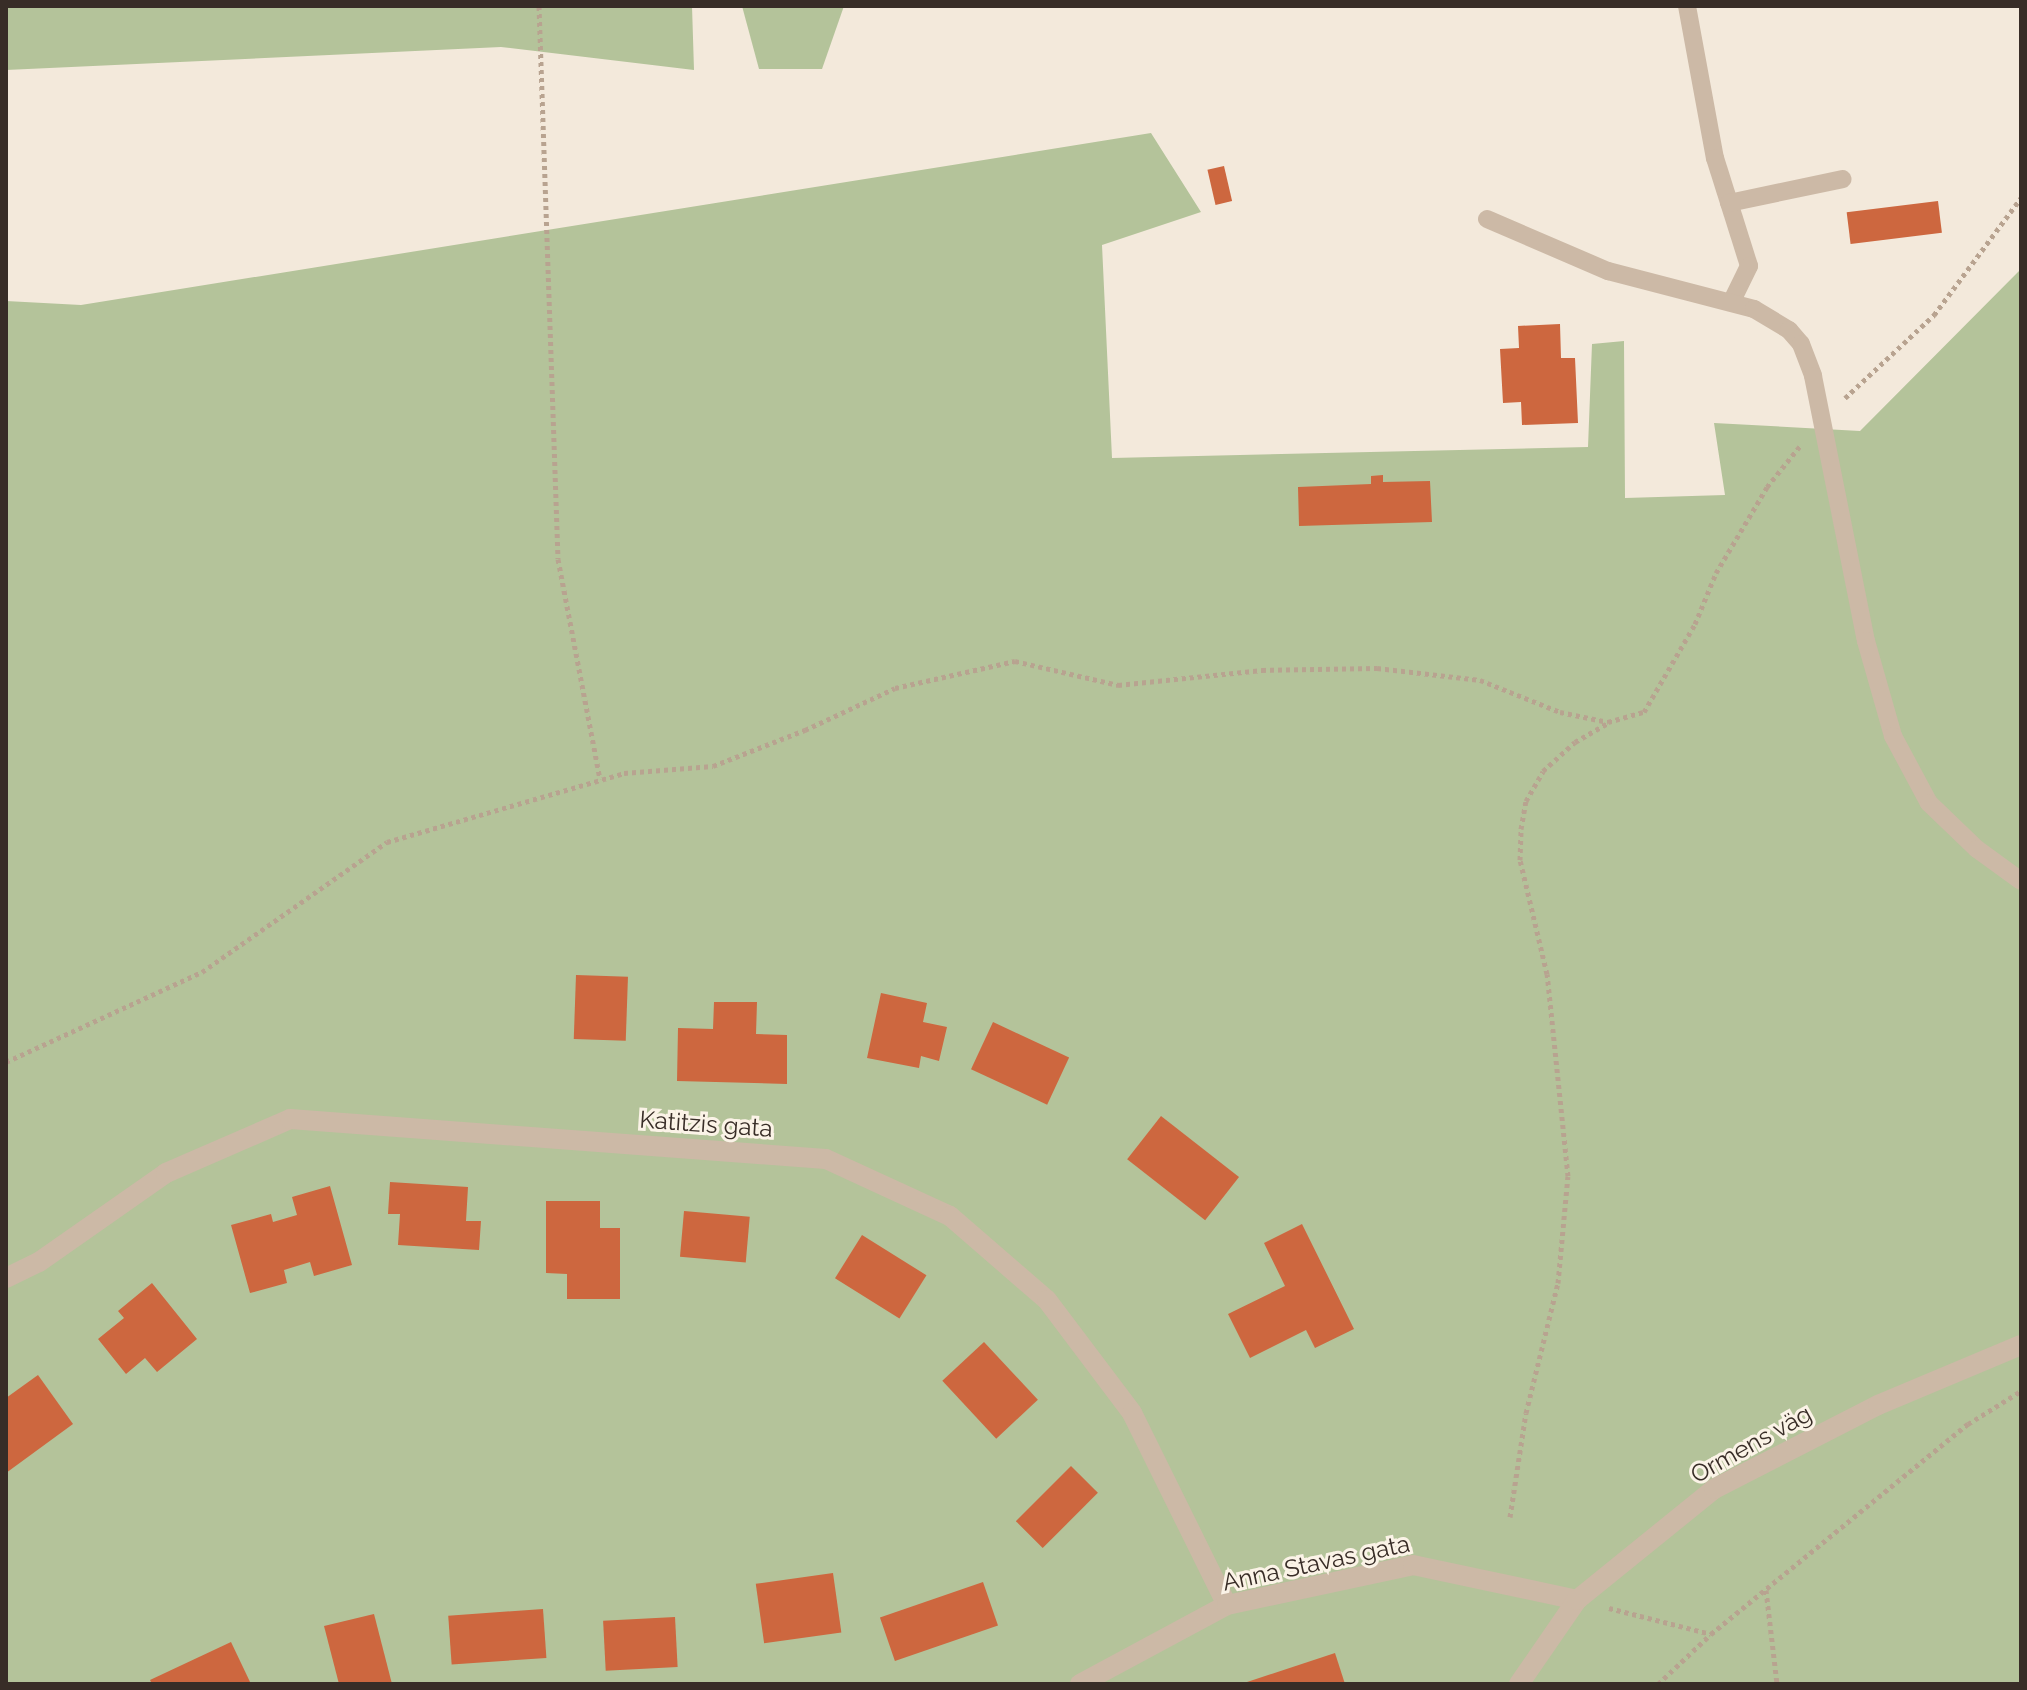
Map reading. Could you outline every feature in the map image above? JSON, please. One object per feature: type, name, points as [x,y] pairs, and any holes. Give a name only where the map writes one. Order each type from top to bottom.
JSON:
[{"type":"street","name":"Katitzis gata","points":[[6,1278],[39,1262],[166,1173],[290,1119],[826,1159],[950,1216],[1047,1300],[1132,1413],[1227,1605]]},
{"type":"street","name":"Ormens väg","points":[[1519,1684],[1577,1600],[1714,1489],[1878,1405],[2021,1345]]},
{"type":"street","name":"Anna Stavas gata","points":[[1080,1684],[1227,1605],[1413,1565],[1577,1600]]},
{"type":"lane","points":[[1687,6],[1715,158],[1749,266],[1732,301]]},
{"type":"lane","points":[[1729,203],[1843,179]]},
{"type":"lane","points":[[1487,219],[1608,271],[1652,285],[1732,301],[1777,320],[1801,344],[1813,376],[1866,641],[1893,736],[1929,803],[1977,849],[2021,881]]},
{"type":"path","points":[[539,6],[558,559],[600,779]]},
{"type":"path","points":[[1510,1517],[1526,1413],[1558,1283],[1568,1176],[1547,974],[1520,860],[1526,801],[1543,771],[1575,742],[1608,722],[1644,712],[1695,624],[1716,573],[1767,487],[1821,420],[1934,315],[2021,198]]},
{"type":"path","points":[[6,1062],[202,972],[387,842],[624,773],[713,766],[805,730],[895,688],[1015,661],[1118,685],[1262,670],[1377,668],[1480,680],[1560,712],[1608,722]]},
{"type":"path","points":[[1658,1684],[1711,1634],[1968,1424],[2021,1391]]},
{"type":"path","points":[[1766,1590],[1777,1684]]},
{"type":"path","points":[[1577,1600],[1711,1634]]},
{"type":"green space","points":[[6,6],[692,6],[694,70],[501,47],[6,70]]},
{"type":"green space","points":[[742,6],[844,6],[822,69],[759,69]]},
{"type":"green space","points":[[1151,133],[1201,212],[1102,245],[1112,458],[1588,447],[1592,344],[1624,341],[1625,498],[1725,495],[1714,423],[1860,431],[2021,269],[2021,1684],[6,1684],[6,301],[81,305]]},
{"type":"building","points":[[1224,166],[1232,201],[1216,205],[1207,170]]},
{"type":"building","points":[[1938,201],[1942,233],[1851,244],[1847,212]]},
{"type":"building","points":[[1560,324],[1561,358],[1575,358],[1578,423],[1522,425],[1521,402],[1503,403],[1500,349],[1519,348],[1518,326]]},
{"type":"building","points":[[1383,475],[1383,482],[1430,481],[1432,522],[1299,526],[1298,487],[1371,484],[1371,476]]},
{"type":"building","points":[[576,975],[628,977],[626,1041],[574,1039]]},
{"type":"building","points":[[881,993],[927,1003],[923,1022],[947,1027],[939,1061],[921,1056],[919,1068],[867,1058]]},
{"type":"building","points":[[714,1002],[757,1002],[756,1034],[787,1035],[787,1084],[677,1081],[678,1028],[713,1029]]},
{"type":"building","points":[[993,1022],[1069,1057],[1047,1105],[971,1069]]},
{"type":"building","points":[[1161,1116],[1239,1177],[1205,1220],[1127,1159]]},
{"type":"building","points":[[390,1182],[468,1187],[466,1221],[481,1221],[479,1250],[398,1245],[400,1214],[388,1214]]},
{"type":"building","points":[[330,1186],[352,1265],[314,1276],[310,1262],[284,1270],[287,1283],[250,1293],[231,1225],[271,1214],[273,1222],[297,1215],[292,1197]]},
{"type":"building","points":[[546,1201],[600,1201],[600,1228],[620,1228],[620,1299],[567,1299],[567,1274],[546,1273]]},
{"type":"building","points":[[684,1211],[750,1217],[746,1263],[680,1257]]},
{"type":"building","points":[[1302,1224],[1354,1329],[1315,1348],[1306,1330],[1250,1358],[1228,1314],[1285,1286],[1264,1243]]},
{"type":"building","points":[[862,1235],[926,1275],[899,1319],[835,1278]]},
{"type":"building","points":[[152,1283],[197,1339],[157,1372],[145,1358],[126,1374],[98,1339],[124,1318],[118,1311]]},
{"type":"building","points":[[984,1342],[1038,1400],[996,1439],[942,1381]]},
{"type":"building","points":[[38,1375],[73,1424],[6,1473],[6,1398]]},
{"type":"building","points":[[1071,1466],[1098,1493],[1043,1548],[1016,1521]]},
{"type":"building","points":[[833,1573],[841,1632],[764,1643],[756,1584]]},
{"type":"building","points":[[983,1582],[998,1625],[895,1661],[880,1617]]},
{"type":"building","points":[[543,1609],[546,1658],[452,1665],[448,1616]]},
{"type":"building","points":[[374,1614],[392,1684],[339,1684],[324,1626]]},
{"type":"building","points":[[675,1617],[678,1667],[606,1671],[603,1621]]},
{"type":"building","points":[[231,1642],[251,1684],[152,1684],[150,1680]]},
{"type":"building","points":[[1335,1653],[1345,1684],[1244,1684],[1244,1683]]}]
